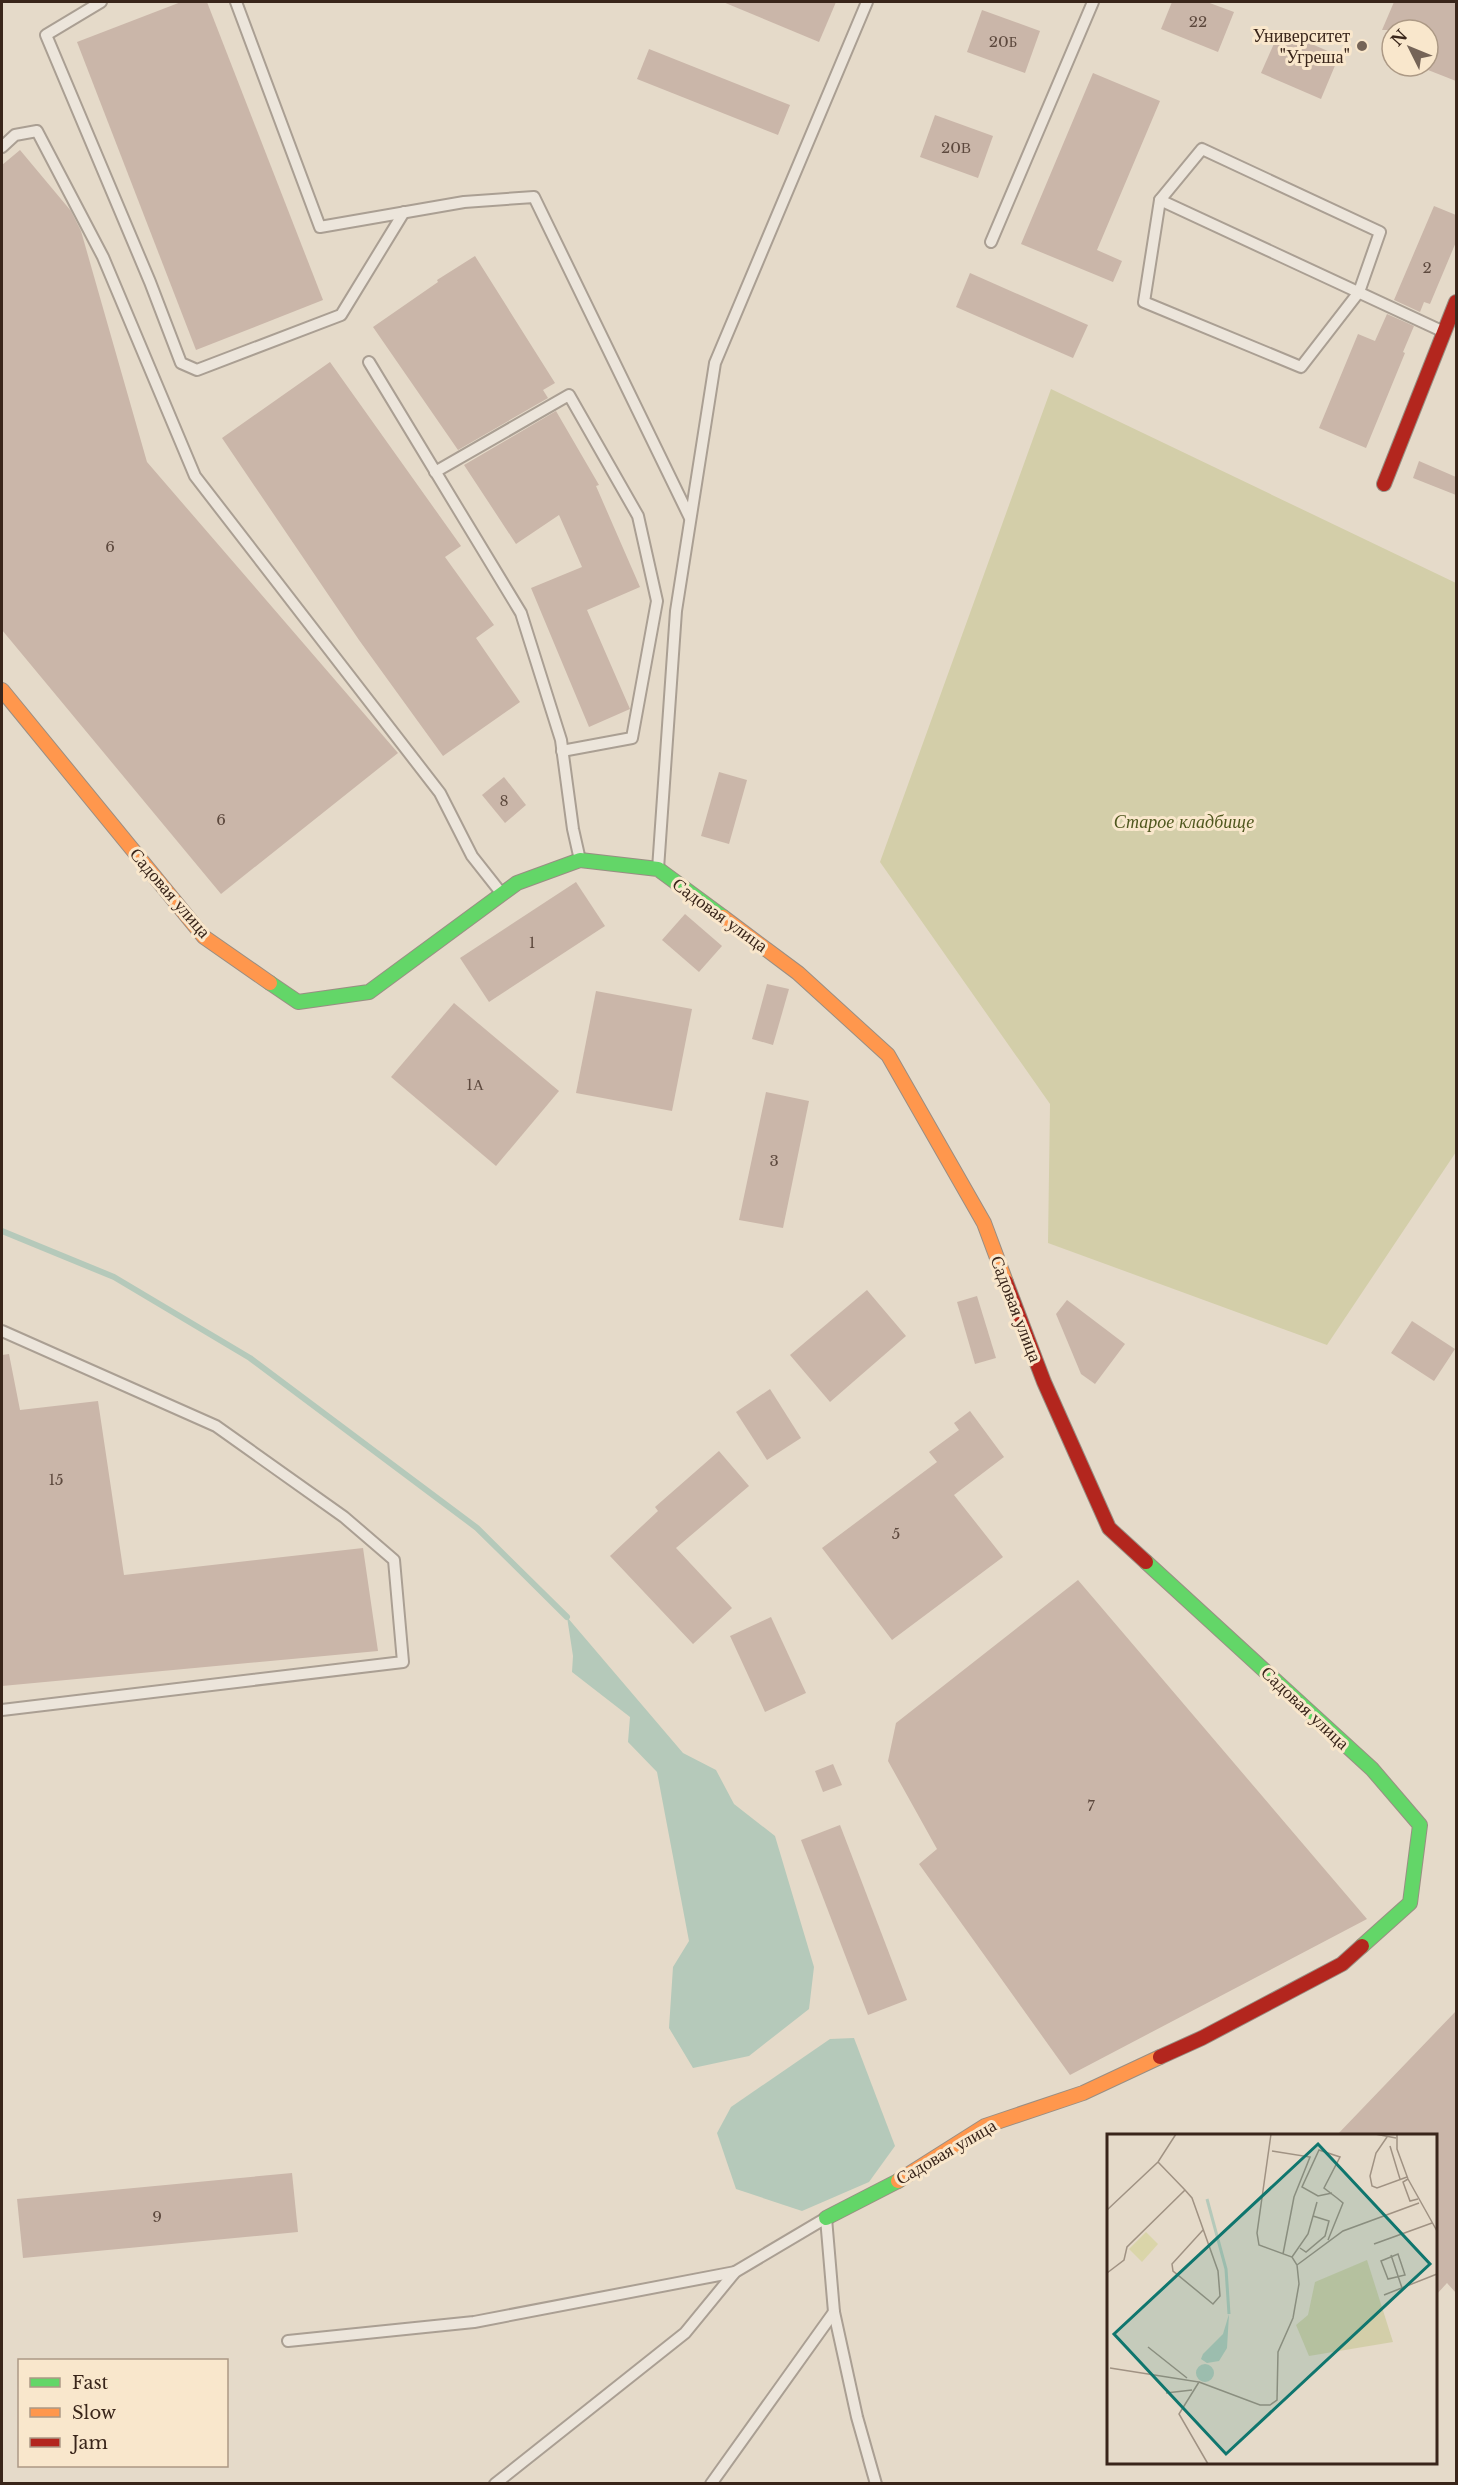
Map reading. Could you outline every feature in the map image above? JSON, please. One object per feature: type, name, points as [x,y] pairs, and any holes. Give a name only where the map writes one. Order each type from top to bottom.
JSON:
[{"type":"street","points":[[1384,484],[1456,302]]},
{"type":"street","name":"Садовая улица","points":[[2,690],[204,937],[298,1002],[369,992],[517,883],[580,860],[658,869],[798,973],[888,1055],[984,1223],[1044,1382],[1109,1528],[1372,1769],[1420,1825],[1410,1903],[1342,1964],[1202,2038],[1083,2093],[985,2126],[911,2174],[826,2218]]},
{"type":"lane","points":[[101,2],[46,35],[150,282],[181,363],[197,370],[341,315],[404,213]]},
{"type":"lane","points":[[236,2],[320,227],[464,202],[534,197],[690,518]]},
{"type":"lane","points":[[658,869],[676,611],[715,363],[867,2]]},
{"type":"lane","points":[[991,242],[1093,2]]},
{"type":"lane","points":[[2,147],[15,135],[37,131],[103,257],[195,476],[440,793],[472,855],[502,894]]},
{"type":"lane","points":[[1202,149],[1380,232],[1359,292],[1301,367],[1144,302],[1160,200],[1202,149]]},
{"type":"lane","points":[[1160,200],[1445,332]]},
{"type":"lane","points":[[369,362],[521,613],[562,752],[573,829],[580,860]]},
{"type":"lane","points":[[435,472],[569,395],[638,516],[657,602],[632,738],[562,752]]},
{"type":"lane","points":[[2,1331],[216,1426],[344,1517],[394,1560],[403,1662],[2,1710]]},
{"type":"lane","points":[[288,2341],[474,2322],[735,2272],[826,2218],[834,2312],[857,2417],[876,2484]]},
{"type":"lane","points":[[495,2484],[686,2333],[735,2272]]},
{"type":"lane","points":[[711,2484],[834,2312]]},
{"type":"green space","name":"Старое кладбище","points":[[1051,389],[1456,583],[1456,1152],[1327,1345],[1048,1243],[1050,1104],[880,862]]},
{"type":"shaded area","points":[[567,1617],[683,1753],[716,1770],[734,1804],[775,1836],[814,1967],[809,2009],[749,2056],[693,2068],[669,2028],[673,1967],[689,1941],[657,1772],[628,1742],[630,1717],[572,1672],[573,1656]]},
{"type":"shaded area","points":[[854,2038],[895,2146],[869,2182],[802,2211],[736,2189],[717,2133],[731,2107],[830,2039]]},
{"type":"building","points":[[181,2],[207,2],[323,300],[196,350],[77,42]]},
{"type":"building","points":[[723,2],[836,2],[819,42]]},
{"type":"building","points":[[1172,2],[1207,2],[1234,12],[1218,52],[1161,29]]},
{"type":"building","points":[[1394,2],[1456,2],[1456,81],[1440,75],[1440,18],[1387,18]]},
{"type":"building","points":[[982,10],[1040,31],[1025,73],[967,52]]},
{"type":"building","points":[[1280,30],[1339,56],[1321,99],[1261,73]]},
{"type":"building","points":[[649,49],[790,105],[778,135],[637,79]]},
{"type":"building","points":[[1093,73],[1160,101],[1097,250],[1122,261],[1113,282],[1021,244]]},
{"type":"building","points":[[935,115],[993,136],[978,178],[920,157]]},
{"type":"building","points":[[20,150],[71,211],[81,231],[147,462],[398,753],[221,894],[2,630],[2,165]]},
{"type":"building","points":[[1434,206],[1456,215],[1456,242],[1430,304],[1424,302],[1420,312],[1394,300]]},
{"type":"building","points":[[475,256],[555,383],[543,390],[548,398],[458,450],[373,327],[438,282],[437,280]]},
{"type":"building","points":[[970,273],[1088,325],[1073,358],[956,307]]},
{"type":"building","points":[[1387,314],[1414,326],[1366,448],[1319,428],[1358,334],[1375,341]]},
{"type":"building","points":[[330,362],[461,546],[445,557],[494,625],[476,638],[520,702],[443,756],[359,640],[222,438]]},
{"type":"building","points":[[556,411],[599,485],[596,486],[640,587],[587,610],[630,709],[589,727],[531,588],[582,567],[559,515],[516,544],[464,465]]},
{"type":"building","points":[[1419,461],[1456,477],[1456,495],[1413,478]]},
{"type":"building","points":[[719,772],[747,780],[729,844],[701,836]]},
{"type":"building","points":[[504,777],[526,805],[505,823],[482,795]]},
{"type":"building","points":[[576,882],[605,926],[489,1002],[460,958]]},
{"type":"building","points":[[685,914],[722,946],[699,972],[662,940]]},
{"type":"building","points":[[767,984],[789,989],[773,1045],[752,1039]]},
{"type":"building","points":[[596,991],[692,1009],[672,1111],[576,1093]]},
{"type":"building","points":[[454,1003],[559,1091],[496,1166],[391,1077]]},
{"type":"building","points":[[766,1092],[809,1101],[783,1228],[739,1220]]},
{"type":"building","points":[[867,1290],[906,1336],[830,1402],[790,1355]]},
{"type":"building","points":[[977,1296],[996,1358],[975,1364],[957,1302]]},
{"type":"building","points":[[1067,1300],[1125,1344],[1095,1384],[1081,1374],[1056,1314]]},
{"type":"building","points":[[1412,1321],[1455,1349],[1434,1381],[1391,1353]]},
{"type":"building","points":[[9,1354],[20,1410],[98,1401],[124,1575],[363,1548],[378,1651],[2,1686],[2,1355]]},
{"type":"building","points":[[770,1389],[801,1438],[767,1460],[736,1412]]},
{"type":"building","points":[[970,1411],[1004,1457],[954,1495],[1003,1557],[892,1640],[822,1548],[937,1462],[929,1452],[959,1430],[954,1423]]},
{"type":"building","points":[[719,1451],[749,1486],[676,1548],[732,1608],[693,1644],[610,1556],[658,1511],[655,1507]]},
{"type":"building","points":[[1078,1580],[1367,1919],[1070,2075],[919,1864],[937,1849],[888,1761],[896,1723]]},
{"type":"building","points":[[771,1617],[806,1693],[765,1712],[730,1636]]},
{"type":"building","points":[[833,1764],[842,1785],[823,1792],[815,1771]]},
{"type":"building","points":[[840,1825],[907,2000],[868,2015],[801,1840]]},
{"type":"building","points":[[1456,2011],[1456,2293],[1447,2283],[1437,2294],[1437,2134],[1338,2134]]},
{"type":"building","points":[[292,2173],[298,2232],[23,2258],[17,2199]]},
{"type":"waterway","points":[[2,1231],[114,1277],[250,1358],[477,1528],[567,1617]]},
{"type":"traffic: fast","points":[[270,983],[298,1002],[369,992],[517,883],[580,860],[658,869],[723,917]]},
{"type":"traffic: fast","points":[[1146,1562],[1372,1769],[1420,1825],[1410,1903],[1362,1946]]},
{"type":"traffic: fast","points":[[826,2218],[898,2181]]},
{"type":"traffic: slow","points":[[2,690],[204,937],[270,983]]},
{"type":"traffic: slow","points":[[723,917],[798,973],[888,1055],[984,1223],[1006,1282]]},
{"type":"traffic: slow","points":[[898,2181],[985,2126],[1083,2093],[1160,2057]]},
{"type":"traffic: jam","points":[[1384,484],[1456,302]]},
{"type":"traffic: jam","points":[[1006,1282],[1044,1382],[1109,1528],[1146,1562]]},
{"type":"traffic: jam","points":[[1160,2057],[1202,2038],[1342,1964],[1362,1946]]},
{"type":"place","name":"Университет \"Угреша\"","points":[[1362,46]]}]
